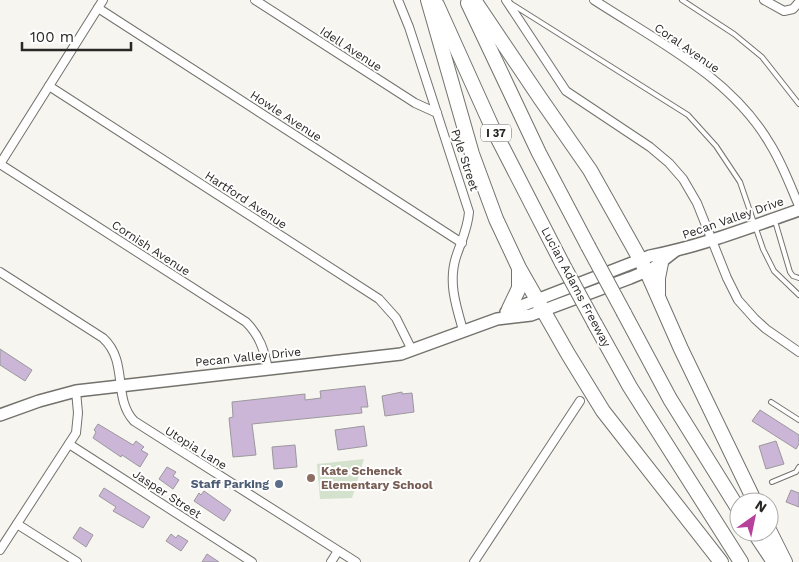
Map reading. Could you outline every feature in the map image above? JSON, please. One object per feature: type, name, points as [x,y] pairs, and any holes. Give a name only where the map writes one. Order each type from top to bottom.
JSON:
[{"type":"highway","points":[[428,0],[472,154],[496,219],[519,268],[603,411],[721,562]]},
{"type":"highway","name":"Lucian Adams Freeway","points":[[435,0],[492,127],[595,324],[630,388],[741,562]]},
{"type":"highway","name":"I 37","points":[[467,0],[535,145],[588,246],[670,399],[729,494]]},
{"type":"highway","points":[[474,0],[590,170],[643,266],[750,492]]},
{"type":"highway","points":[[658,297],[658,278],[661,263]]},
{"type":"highway","points":[[509,309],[519,288],[519,268]]},
{"type":"highway","points":[[761,542],[774,562]]},
{"type":"highway","points":[[775,542],[785,562]]},
{"type":"main road","name":"Pecan Valley Drive","points":[[497,319],[509,309],[540,305],[643,266],[675,251],[712,241],[799,208]]},
{"type":"main road","name":"Pecan Valley Drive","points":[[643,266],[661,263],[675,251]]},
{"type":"main road","name":"Pecan Valley Drive","points":[[0,415],[39,400],[76,391],[389,356],[412,350],[497,319],[532,315],[540,305]]},
{"type":"street","points":[[0,164],[103,0]]},
{"type":"street","name":"Idell Avenue","points":[[255,0],[415,104],[438,113]]},
{"type":"street","name":"Pyle Street","points":[[398,0],[438,113],[469,212],[454,269],[453,284],[456,306],[464,330]]},
{"type":"street","points":[[506,0],[566,91],[633,134],[670,163],[683,179],[697,203],[727,278],[744,308],[766,329],[799,352]]},
{"type":"street","name":"Coral Avenue","points":[[594,0],[702,70],[744,108],[770,143],[799,208]]},
{"type":"street","points":[[764,0],[784,11],[793,9],[799,2]]},
{"type":"street","name":"Howle Avenue","points":[[98,8],[462,243]]},
{"type":"street","name":"Hartford Avenue","points":[[49,86],[379,299],[396,318],[412,350]]},
{"type":"street","name":"Cornish Avenue","points":[[0,164],[246,322],[262,343],[268,369]]},
{"type":"street","name":"Utopia Lane","points":[[0,272],[110,345],[117,359],[122,396],[126,410],[129,416],[140,426],[356,562]]},
{"type":"street","points":[[0,550],[69,444],[77,427],[76,391]]},
{"type":"street","points":[[474,562],[580,401]]},
{"type":"street","name":"Jasper Street","points":[[69,444],[252,562]]},
{"type":"street","points":[[17,524],[77,562]]},
{"type":"street","points":[[331,562],[338,551]]},
{"type":"lane","points":[[506,0],[688,115],[716,146],[740,182],[763,249],[774,271],[799,295]]},
{"type":"lane","points":[[682,0],[734,34],[762,57],[799,104]]},
{"type":"lane","points":[[775,218],[790,272],[796,278],[799,278]]},
{"type":"lane","points":[[771,402],[799,420]]},
{"type":"lane","points":[[772,482],[796,472],[799,467]]},
{"type":"green space","points":[[364,459],[352,498],[320,499],[317,464]]},
{"type":"building","points":[[0,349],[32,370],[25,381],[0,365]]},
{"type":"building","points":[[365,386],[368,407],[361,407],[362,413],[252,424],[256,455],[233,457],[229,418],[233,417],[232,402],[305,394],[305,400],[321,398],[320,391]]},
{"type":"building","points":[[402,392],[402,394],[412,393],[414,412],[385,416],[382,396]]},
{"type":"building","points":[[760,410],[799,435],[799,444],[796,449],[752,421]]},
{"type":"building","points":[[98,424],[133,445],[136,441],[144,447],[141,450],[148,454],[140,467],[93,438],[96,432],[94,430]]},
{"type":"building","points":[[364,426],[367,446],[338,450],[335,430]]},
{"type":"building","points":[[776,441],[784,464],[766,469],[759,446]]},
{"type":"building","points":[[295,445],[297,467],[274,469],[272,447]]},
{"type":"building","points":[[167,467],[176,472],[173,476],[179,480],[173,489],[159,479]]},
{"type":"building","points":[[104,488],[150,517],[143,528],[113,511],[116,507],[99,496]]},
{"type":"building","points":[[791,490],[799,493],[799,507],[786,502]]},
{"type":"building","points":[[204,491],[231,510],[224,521],[194,501],[199,493],[201,495]]},
{"type":"building","points":[[80,527],[93,535],[86,547],[73,538]]},
{"type":"building","points":[[171,534],[176,538],[178,535],[188,541],[181,551],[166,541]]},
{"type":"building","points":[[207,554],[219,562],[202,562]]},
{"type":"place","name":"Kate Schenck Elementary School","points":[[311,478]]},
{"type":"place","name":"Staff Parking","points":[[279,484]]}]
